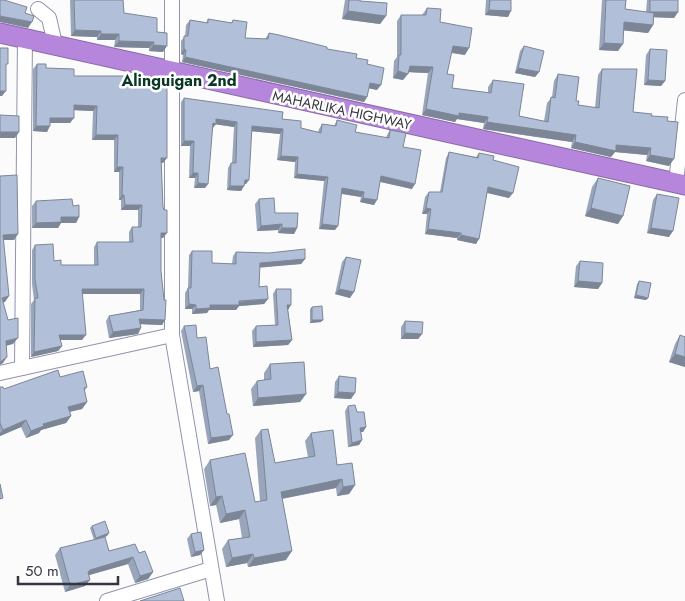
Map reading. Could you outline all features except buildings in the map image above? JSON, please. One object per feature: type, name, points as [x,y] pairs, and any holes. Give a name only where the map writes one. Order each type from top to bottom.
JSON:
[{"type":"highway","name":"MAHARLIKA HIGHWAY","points":[[0,33],[680,184]]},
{"type":"street","points":[[172,0],[172,335],[217,601]]},
{"type":"street","points":[[38,9],[49,18],[55,44]]},
{"type":"street","points":[[22,368],[24,37]]},
{"type":"street","points":[[680,184],[685,100]]},
{"type":"street","points":[[0,373],[172,335]]},
{"type":"street","points":[[107,601],[211,569]]},
{"type":"district","name":"Alinguigan 2nd","points":[[179,80]]}]
